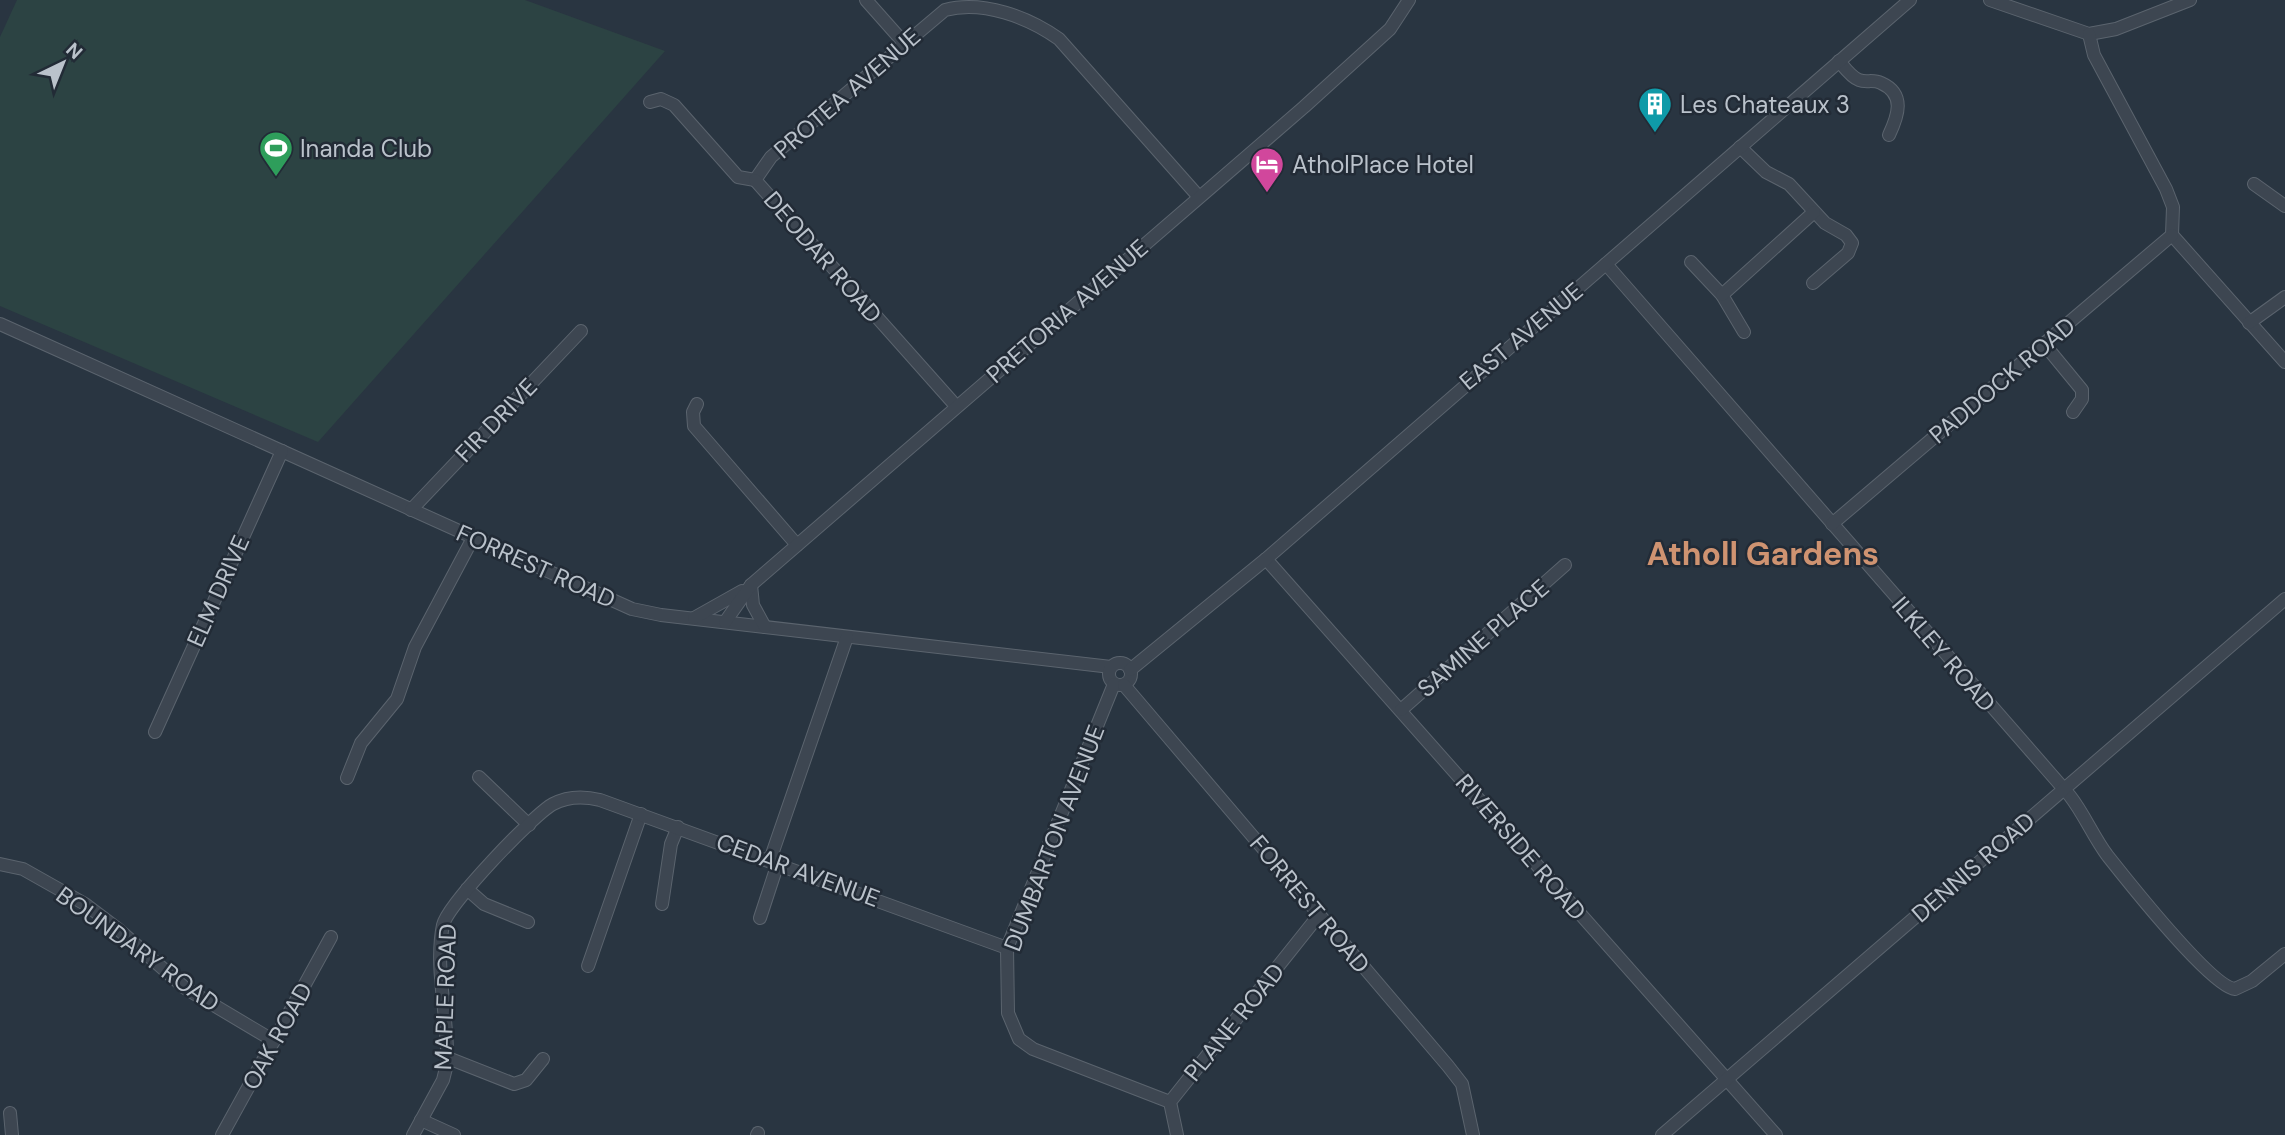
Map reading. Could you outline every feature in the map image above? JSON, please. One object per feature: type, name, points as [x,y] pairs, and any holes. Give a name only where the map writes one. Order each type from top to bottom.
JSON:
[{"type":"street","points":[[866,0],[905,44]]},
{"type":"street","name":"PRETORIA AVENUE","points":[[725,622],[751,585],[1378,41],[1409,0]]},
{"type":"street","name":"EAST AVENUE","points":[[1130,670],[1266,559],[1910,0]]},
{"type":"street","points":[[1990,0],[2089,34],[2116,29],[2190,0]]},
{"type":"street","name":"PROTEA AVENUE","points":[[755,180],[771,157],[945,10],[960,4],[980,4],[1030,20],[1073,52],[1199,197]]},
{"type":"street","points":[[2089,34],[2097,62],[2170,200],[2172,235],[2285,362]]},
{"type":"street","points":[[1839,61],[1857,80],[1882,83],[1895,96],[1899,103],[1899,115],[1889,135]]},
{"type":"street","name":"DEODAR ROAD","points":[[650,102],[661,99],[674,105],[738,177],[755,180],[956,406]]},
{"type":"street","points":[[1740,147],[1766,172],[1789,184],[1814,212],[1852,243],[1848,253],[1813,282]]},
{"type":"street","points":[[2254,184],[2285,206]]},
{"type":"street","points":[[1722,295],[1814,212]]},
{"type":"street","name":"PADDOCK ROAD","points":[[1832,524],[2172,235]]},
{"type":"street","points":[[1691,262],[1722,295],[1744,332]]},
{"type":"street","name":"ILKLEY ROAD","points":[[1606,264],[2076,803],[2106,854],[2190,953],[2221,983],[2235,989],[2245,985],[2285,954]]},
{"type":"street","points":[[2249,323],[2285,297]]},
{"type":"street","name":"FORREST ROAD","points":[[0,324],[625,606],[725,622],[1111,667]]},
{"type":"street","name":"FIR DRIVE","points":[[411,510],[581,331]]},
{"type":"street","points":[[2045,345],[2082,390],[2082,399],[2073,412]]},
{"type":"street","points":[[697,404],[693,412],[694,426],[797,545]]},
{"type":"street","name":"ELM DRIVE","points":[[155,732],[282,451]]},
{"type":"street","points":[[347,778],[361,743],[397,699],[415,647],[473,538]]},
{"type":"street","name":"RIVERSIDE ROAD","points":[[1266,559],[1776,1135]]},
{"type":"street","name":"SAMINE PLACE","points":[[1401,710],[1565,565]]},
{"type":"street","points":[[694,618],[751,585],[753,605],[765,627]]},
{"type":"street","name":"DENNIS ROAD","points":[[1662,1135],[2285,599]]},
{"type":"street","points":[[760,918],[774,862],[847,637]]},
{"type":"street","points":[[1120,663],[1130,670],[1130,679],[1119,685],[1109,676],[1111,667],[1120,663]]},
{"type":"street","name":"FORREST ROAD","points":[[1119,685],[1462,1084],[1473,1135]]},
{"type":"street","name":"DUMBARTON AVENUE","points":[[1119,685],[1007,948],[1008,1013],[1019,1039],[1033,1049],[1170,1102]]},
{"type":"street","points":[[479,777],[530,825]]},
{"type":"street","name":"CEDAR AVENUE","points":[[587,797],[678,827],[1007,948]]},
{"type":"street","name":"MAPLE ROAD","points":[[413,1135],[443,1080],[448,1058],[443,929],[451,907],[530,825],[557,802],[587,797]]},
{"type":"street","points":[[588,966],[641,814]]},
{"type":"street","points":[[662,904],[671,844],[678,827]]},
{"type":"street","name":"BOUNDARY ROAD","points":[[0,864],[23,869],[85,904],[185,988],[274,1041]]},
{"type":"street","points":[[467,889],[484,904],[528,922]]},
{"type":"street","name":"PLANE ROAD","points":[[1177,1135],[1170,1102],[1319,915]]},
{"type":"street","name":"OAK ROAD","points":[[222,1135],[331,937]]},
{"type":"street","points":[[448,1058],[514,1084],[526,1080],[543,1059]]},
{"type":"street","points":[[10,1113],[12,1135]]},
{"type":"street","points":[[421,1120],[454,1135]]},
{"type":"green space","name":"Inanda Club","points":[[17,0],[525,0],[665,51],[318,442],[0,306],[0,37]]},
{"type":"place","name":"Les Chateaux 3","points":[[1655,134]]},
{"type":"place","name":"Inanda Club","points":[[276,178]]},
{"type":"place","name":"AtholPlace Hotel","points":[[1267,194]]},
{"type":"district","name":"Atholl Gardens","points":[[1763,554]]}]
